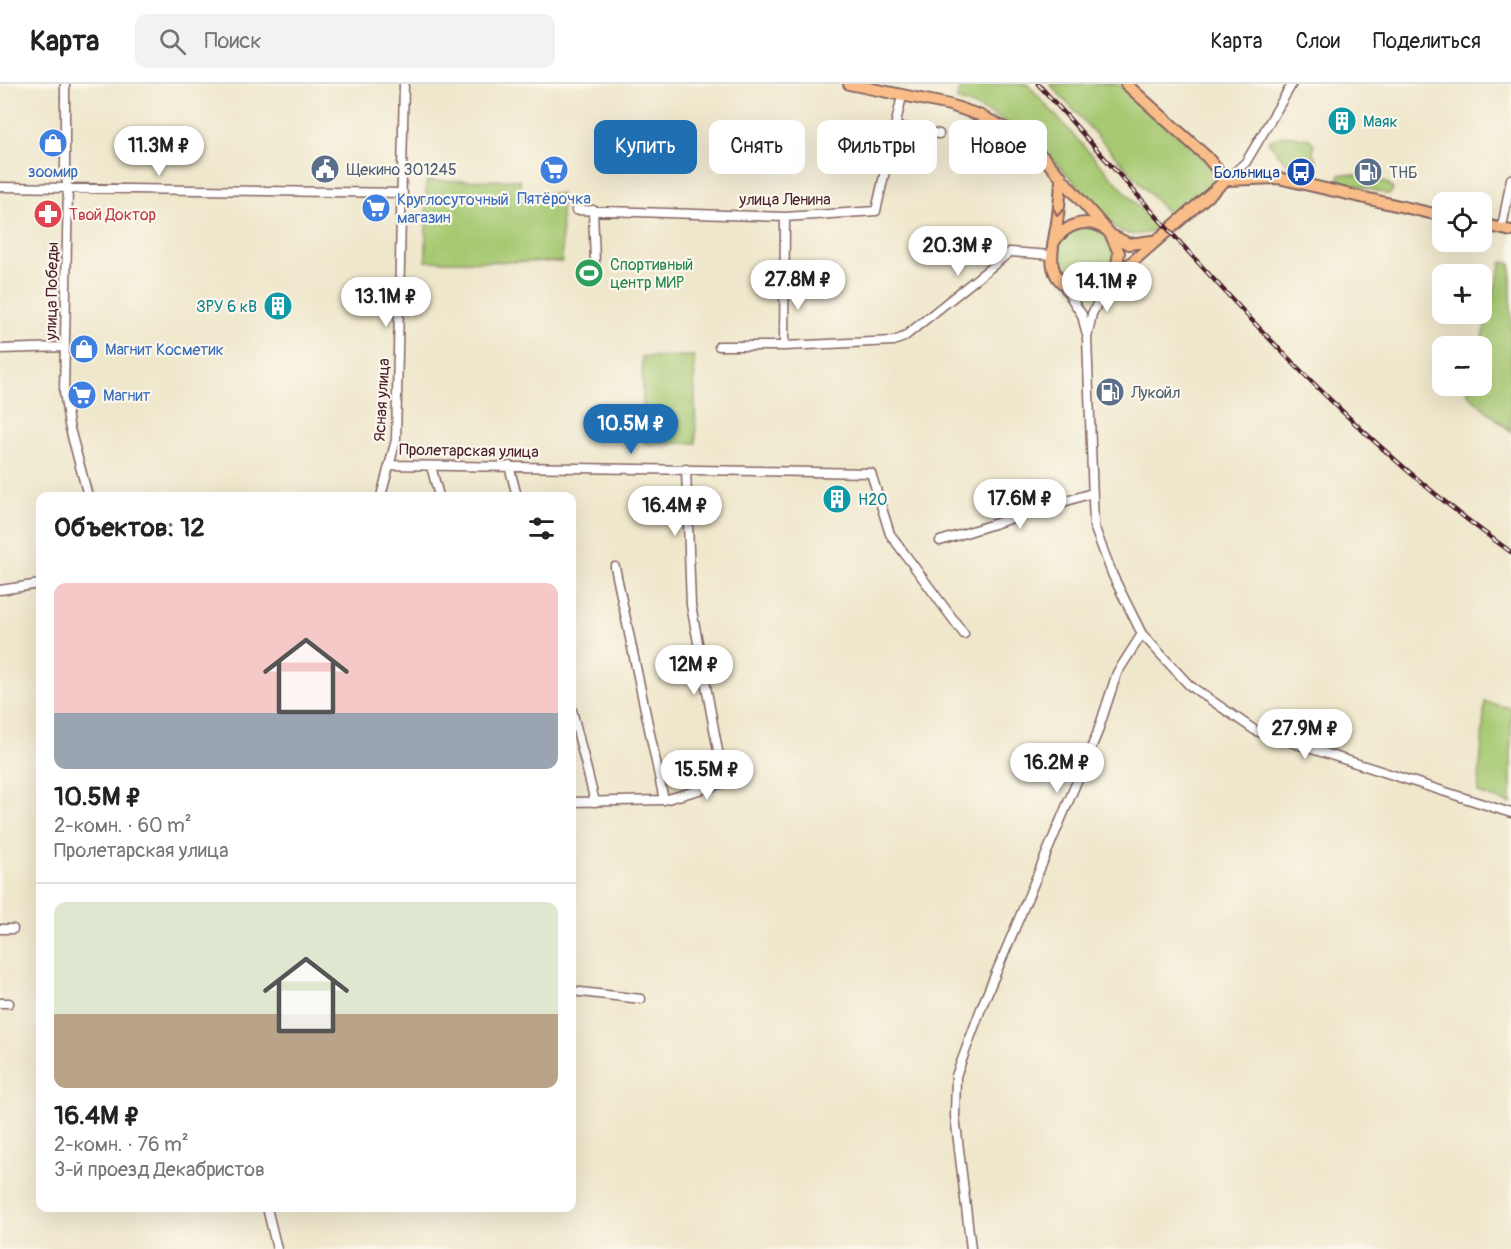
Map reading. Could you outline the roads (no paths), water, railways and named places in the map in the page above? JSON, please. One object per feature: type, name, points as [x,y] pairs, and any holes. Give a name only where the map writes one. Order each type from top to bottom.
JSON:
[{"type":"main road","points":[[849,84],[950,105],[979,115],[1025,141],[1061,176],[1109,232],[1118,246],[1119,260],[1110,281]]},
{"type":"main road","points":[[1126,84],[1207,157],[1226,180]]},
{"type":"main road","points":[[1061,176],[1051,251],[1053,268],[1059,280],[1070,288],[1083,292],[1096,290],[1110,281],[1226,180],[1278,178],[1432,213]]},
{"type":"main road","points":[[1051,251],[1058,236],[1074,225],[1088,223],[1129,244],[1138,245],[1158,239]]},
{"type":"main road","points":[[1492,226],[1511,231]]},
{"type":"street","name":"улица Победы","points":[[65,84],[68,188],[64,392],[69,425],[87,492]]},
{"type":"street","name":"Ясная улица","points":[[382,492],[396,440],[404,84]]},
{"type":"street","points":[[1226,180],[1246,162],[1292,84]]},
{"type":"street","name":"улица Ленина","points":[[896,120],[902,96]]},
{"type":"street","name":"улица Ленина","points":[[576,210],[627,214],[784,217],[876,211],[884,174]]},
{"type":"street","points":[[1503,222],[1511,179]]},
{"type":"street","points":[[0,187],[403,193]]},
{"type":"street","points":[[593,210],[595,262]]},
{"type":"street","points":[[784,217],[784,346]]},
{"type":"street","points":[[719,346],[784,346],[894,341],[904,337],[1010,252],[1051,251]]},
{"type":"street","points":[[1059,280],[1082,315],[1087,338],[1094,526],[1113,576],[1142,634],[1189,684],[1256,731],[1511,813]]},
{"type":"street","points":[[1087,338],[1092,314],[1110,281]]},
{"type":"street","points":[[0,349],[64,347]]},
{"type":"street","name":"Пролетарская улица","points":[[391,465],[871,473],[890,534],[964,634]]},
{"type":"street","points":[[431,466],[438,492]]},
{"type":"street","points":[[509,466],[516,492]]},
{"type":"street","points":[[576,802],[664,800],[724,783],[691,605],[686,469]]},
{"type":"street","points":[[940,541],[1092,493]]},
{"type":"street","points":[[615,567],[664,800]]},
{"type":"street","points":[[0,590],[36,585]]},
{"type":"street","points":[[971,1249],[955,1116],[956,1076],[982,1005],[1096,734],[1118,673],[1142,634]]},
{"type":"street","points":[[576,726],[595,802]]},
{"type":"street","points":[[0,929],[13,929]]},
{"type":"street","points":[[576,991],[641,999]]},
{"type":"street","points":[[268,1212],[277,1249]]},
{"type":"railway","points":[[1038,84],[1205,270],[1321,390],[1381,448],[1445,502],[1511,552]]},
{"type":"place","name":"Маяк","points":[[1342,121]]},
{"type":"place","name":"зоомир","points":[[53,143]]},
{"type":"place","name":"Щекино 301245","points":[[325,169]]},
{"type":"place","name":"Пятёрочка","points":[[554,170]]},
{"type":"place","name":"Больница","points":[[1301,172]]},
{"type":"place","name":"ТНБ","points":[[1368,172]]},
{"type":"place","name":"Круглосуточный магазин","points":[[376,208]]},
{"type":"place","name":"Твой Доктор","points":[[48,214]]},
{"type":"place","name":"Спортивный центр МИР","points":[[589,273]]},
{"type":"place","name":"ЗРУ 6 кВ","points":[[278,306]]},
{"type":"place","name":"Магнит Косметик","points":[[84,349]]},
{"type":"place","name":"Лукойл","points":[[1110,392]]},
{"type":"place","name":"Магнит","points":[[82,395]]},
{"type":"place","name":"Н2О","points":[[837,499]]}]
